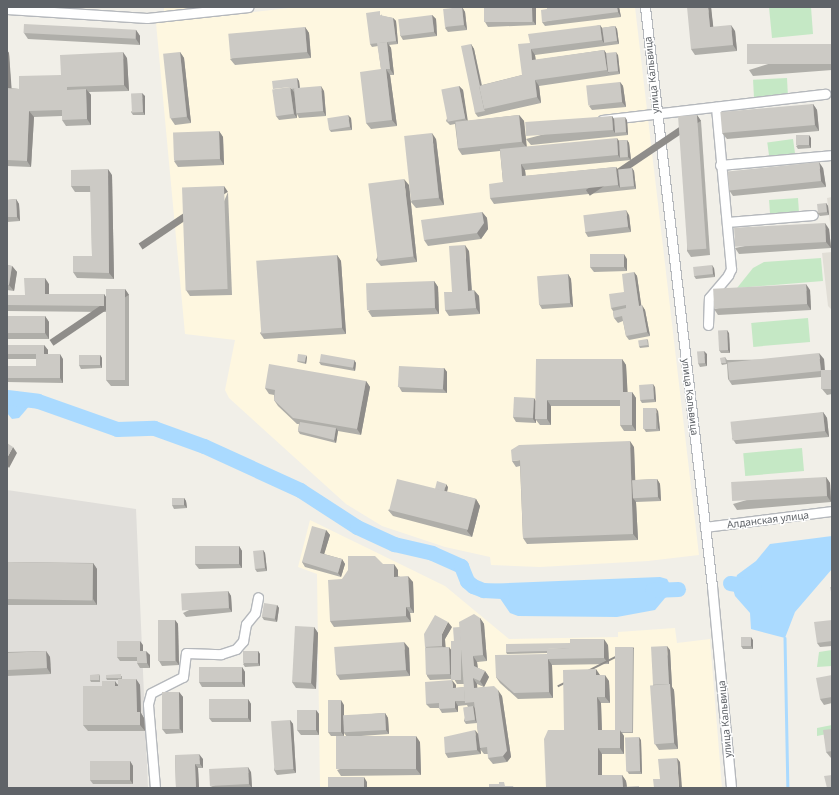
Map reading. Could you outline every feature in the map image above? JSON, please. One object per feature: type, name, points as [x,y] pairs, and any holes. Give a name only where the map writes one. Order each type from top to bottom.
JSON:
[{"type":"street","points":[[7,9],[148,18],[248,7]]},
{"type":"street","name":"улица Кальвица","points":[[645,7],[705,527],[730,788]]},
{"type":"street","points":[[589,121],[825,94]]},
{"type":"street","points":[[708,325],[709,298],[728,275],[731,269],[720,165],[716,107]]},
{"type":"street","points":[[720,165],[831,156]]},
{"type":"street","points":[[727,222],[813,215]]},
{"type":"street","name":"Алданская улица","points":[[705,527],[832,511]]},
{"type":"street","points":[[155,788],[148,704],[151,693],[182,677],[186,653],[228,653],[236,649],[243,641],[246,624],[255,612],[258,597]]},
{"type":"shaded area","points":[[164,7],[205,7],[164,12]]},
{"type":"shaded area","points":[[297,7],[635,7],[699,555],[648,561],[540,567],[491,565],[490,557],[445,547],[382,526],[346,504],[229,398],[225,390],[235,340],[185,334],[156,23]]},
{"type":"shaded area","points":[[832,197],[832,240],[827,198]]},
{"type":"shaded area","points":[[832,252],[832,310],[828,306],[822,253]]},
{"type":"shaded area","points":[[7,490],[136,509],[148,788],[7,788]]},
{"type":"shaded area","points":[[310,520],[445,586],[509,639],[618,637],[618,632],[675,628],[677,643],[710,639],[722,788],[320,788],[317,574],[298,567]]},
{"type":"green space","points":[[769,7],[811,7],[813,34],[772,38]]},
{"type":"green space","points":[[787,78],[788,96],[754,98],[753,80]]},
{"type":"green space","points":[[793,139],[795,154],[769,157],[767,143]]},
{"type":"green space","points":[[798,198],[799,213],[770,215],[769,200]]},
{"type":"green space","points":[[821,258],[823,281],[737,288],[753,268],[764,262]]},
{"type":"green space","points":[[808,318],[810,342],[753,347],[751,323]]},
{"type":"green space","points":[[802,448],[804,471],[745,476],[743,453]]},
{"type":"green space","points":[[832,650],[832,666],[817,667],[819,652]]},
{"type":"green space","points":[[832,725],[832,733],[817,736],[817,728]]},
{"type":"water","points":[[15,391],[37,397],[19,418],[12,419],[7,413],[7,393]]},
{"type":"water","points":[[832,536],[832,569],[795,612],[785,638],[751,629],[750,613],[735,596],[733,589],[737,575],[756,561],[770,544]]},
{"type":"water","points":[[660,577],[667,579],[674,592],[665,598],[655,610],[617,617],[518,616],[510,613],[497,594],[483,590],[486,584]]},
{"type":"building","points":[[462,7],[464,25],[445,27],[443,9]]},
{"type":"building","points":[[484,7],[532,7],[532,22],[484,22]]},
{"type":"building","points":[[547,7],[617,7],[618,12],[542,22],[541,10],[547,9]]},
{"type":"building","points":[[687,7],[708,7],[710,27],[731,25],[733,45],[691,49]]},
{"type":"building","points":[[380,11],[380,15],[393,18],[396,41],[370,44],[366,13]]},
{"type":"building","points":[[432,15],[434,32],[400,36],[398,19]]},
{"type":"building","points":[[24,24],[136,30],[135,39],[24,33]]},
{"type":"building","points":[[600,25],[602,40],[531,49],[532,60],[604,50],[607,70],[535,80],[537,97],[484,109],[479,86],[522,75],[518,44],[530,43],[528,34]]},
{"type":"building","points":[[615,26],[617,41],[604,43],[602,28]]},
{"type":"building","points":[[305,27],[307,52],[230,59],[228,34]]},
{"type":"building","points":[[387,42],[390,69],[386,69],[392,120],[366,123],[360,72],[381,69],[377,43]]},
{"type":"building","points":[[471,44],[485,111],[475,113],[461,46]]},
{"type":"building","points":[[747,44],[832,44],[832,64],[747,64]]},
{"type":"building","points":[[123,52],[124,85],[67,87],[67,90],[86,89],[87,119],[62,120],[62,110],[29,111],[27,161],[7,160],[7,88],[19,89],[19,76],[61,75],[60,55]]},
{"type":"building","points":[[180,52],[187,117],[170,118],[163,54]]},
{"type":"building","points":[[616,52],[618,71],[608,72],[606,53]]},
{"type":"building","points":[[297,78],[298,88],[291,89],[290,87],[273,89],[272,81]]},
{"type":"building","points":[[620,82],[622,102],[588,105],[586,86]]},
{"type":"building","points":[[321,86],[323,111],[296,113],[294,88]]},
{"type":"building","points":[[459,86],[465,118],[448,122],[441,89]]},
{"type":"building","points":[[290,87],[294,114],[276,116],[272,90]]},
{"type":"building","points":[[142,93],[143,112],[132,113],[131,94]]},
{"type":"building","points":[[813,104],[815,125],[722,133],[720,112]]},
{"type":"building","points":[[348,115],[350,127],[329,130],[327,118]]},
{"type":"building","points":[[519,115],[522,142],[458,149],[455,122]]},
{"type":"building","points":[[697,115],[706,249],[687,250],[678,116]]},
{"type":"building","points":[[612,116],[613,130],[526,136],[525,122]]},
{"type":"building","points":[[625,117],[626,132],[615,133],[614,118]]},
{"type":"building","points":[[219,131],[220,159],[174,161],[173,133]]},
{"type":"building","points":[[432,133],[439,198],[411,201],[404,136]]},
{"type":"building","points":[[796,135],[809,135],[809,145],[796,145]]},
{"type":"building","points":[[617,138],[618,155],[521,164],[522,176],[616,167],[618,185],[490,198],[489,184],[503,182],[500,149]]},
{"type":"building","points":[[619,140],[627,140],[628,157],[620,157]]},
{"type":"building","points":[[819,162],[821,181],[729,191],[728,172]]},
{"type":"building","points":[[632,168],[634,186],[620,187],[618,169]]},
{"type":"building","points":[[108,169],[109,273],[73,272],[73,256],[92,256],[90,186],[71,186],[71,170]]},
{"type":"building","points":[[404,179],[414,256],[378,261],[368,183]]},
{"type":"building","points":[[224,186],[228,289],[186,290],[182,187]]},
{"type":"building","points":[[16,199],[17,217],[7,217],[7,200]]},
{"type":"building","points":[[826,203],[827,212],[818,213],[817,204]]},
{"type":"building","points":[[626,210],[628,227],[585,232],[583,215]]},
{"type":"building","points":[[482,212],[484,223],[477,233],[424,240],[421,220]]},
{"type":"building","points":[[825,223],[826,242],[735,247],[734,228]]},
{"type":"building","points":[[465,245],[468,291],[474,290],[476,308],[445,310],[444,292],[452,292],[449,246]]},
{"type":"building","points":[[590,254],[624,254],[624,267],[590,267]]},
{"type":"building","points":[[337,255],[342,328],[261,333],[256,261]]},
{"type":"building","points":[[7,265],[12,266],[9,285],[7,285]]},
{"type":"building","points":[[712,265],[713,274],[694,276],[693,267]]},
{"type":"building","points":[[634,272],[639,306],[642,305],[647,332],[626,336],[622,316],[614,318],[613,311],[626,308],[626,305],[611,308],[609,294],[624,292],[622,274]]},
{"type":"building","points":[[568,274],[570,303],[539,305],[537,276]]},
{"type":"building","points":[[24,278],[45,278],[45,294],[104,294],[104,306],[7,305],[7,295],[25,295]]},
{"type":"building","points":[[434,281],[435,308],[367,310],[366,283]]},
{"type":"building","points":[[806,284],[807,304],[714,309],[713,289]]},
{"type":"building","points":[[106,289],[125,289],[125,380],[106,380]]},
{"type":"building","points":[[7,316],[45,316],[45,333],[7,333]]},
{"type":"building","points":[[718,330],[727,330],[728,350],[719,350]]},
{"type":"building","points":[[647,339],[648,345],[639,346],[638,340]]},
{"type":"building","points":[[7,345],[44,345],[44,354],[60,354],[60,378],[7,378],[7,366],[36,366],[36,354],[7,354]]},
{"type":"building","points":[[704,351],[705,363],[698,364],[697,352]]},
{"type":"building","points":[[819,353],[821,371],[729,381],[728,363]]},
{"type":"building","points":[[298,354],[306,355],[305,362],[297,361]]},
{"type":"building","points":[[321,354],[354,360],[353,368],[320,362]]},
{"type":"building","points":[[79,355],[100,355],[100,365],[79,365]]},
{"type":"building","points":[[725,357],[726,363],[721,363],[720,358]]},
{"type":"building","points":[[536,359],[622,359],[623,392],[632,392],[632,425],[620,425],[620,400],[547,400],[547,419],[535,419]]},
{"type":"building","points":[[269,364],[366,381],[357,429],[293,418],[274,400],[275,390],[265,388]]},
{"type":"building","points":[[399,366],[444,368],[443,389],[398,387]]},
{"type":"building","points":[[821,370],[832,370],[832,389],[821,389]]},
{"type":"building","points":[[653,384],[654,399],[640,400],[639,385]]},
{"type":"building","points":[[514,397],[534,398],[533,418],[513,417]]},
{"type":"building","points":[[643,408],[656,408],[656,429],[643,429]]},
{"type":"building","points":[[823,412],[825,431],[732,441],[731,422]]},
{"type":"building","points":[[300,422],[336,428],[334,440],[298,431]]},
{"type":"building","points":[[630,441],[633,534],[523,538],[520,460],[512,461],[511,450],[519,445]]},
{"type":"building","points":[[7,443],[13,447],[7,458]]},
{"type":"building","points":[[826,477],[827,496],[732,501],[731,482]]},
{"type":"building","points":[[397,479],[476,499],[468,530],[389,510]]},
{"type":"building","points":[[657,479],[658,497],[633,498],[632,480]]},
{"type":"building","points":[[437,481],[446,484],[444,491],[435,489]]},
{"type":"building","points":[[172,498],[184,498],[184,505],[172,505]]},
{"type":"building","points":[[312,526],[326,530],[320,553],[342,559],[338,573],[302,562]]},
{"type":"building","points":[[195,546],[239,546],[239,564],[195,564]]},
{"type":"building","points":[[263,550],[265,568],[255,569],[253,551]]},
{"type":"building","points":[[348,556],[375,556],[383,564],[394,564],[394,577],[408,576],[410,607],[406,607],[406,616],[330,621],[328,580],[342,579],[348,570]]},
{"type":"building","points":[[7,562],[93,564],[92,600],[7,599]]},
{"type":"building","points":[[228,591],[229,608],[182,610],[181,593]]},
{"type":"building","points":[[264,603],[277,605],[275,619],[262,617]]},
{"type":"building","points":[[474,614],[480,618],[483,655],[473,656],[474,666],[485,671],[480,681],[473,678],[474,688],[494,686],[498,690],[507,751],[503,756],[488,758],[487,747],[480,748],[474,702],[465,703],[459,622]]},
{"type":"building","points":[[435,615],[448,622],[442,634],[442,646],[425,647],[424,634]]},
{"type":"building","points":[[158,620],[175,620],[175,661],[158,661]]},
{"type":"building","points":[[832,620],[832,641],[817,643],[814,622]]},
{"type":"building","points":[[295,626],[314,627],[311,683],[292,682]]},
{"type":"building","points":[[453,627],[460,627],[461,641],[454,641]]},
{"type":"building","points":[[741,637],[751,637],[751,646],[741,646]]},
{"type":"building","points":[[570,639],[604,639],[604,658],[548,659],[549,692],[514,693],[496,677],[495,655],[547,654],[547,649],[570,648]]},
{"type":"building","points":[[117,641],[140,641],[140,651],[146,651],[147,663],[137,663],[137,657],[117,657]]},
{"type":"building","points":[[451,641],[461,641],[461,680],[451,680]]},
{"type":"building","points":[[404,642],[406,670],[336,675],[334,647]]},
{"type":"building","points":[[570,643],[570,648],[547,649],[547,651],[506,652],[506,644]]},
{"type":"building","points":[[667,646],[669,684],[653,685],[651,647]]},
{"type":"building","points":[[449,647],[450,674],[426,675],[425,648]]},
{"type":"building","points":[[615,647],[633,647],[632,732],[621,732],[620,730],[615,730]]},
{"type":"building","points":[[46,651],[47,668],[8,670],[7,653]]},
{"type":"building","points":[[243,651],[258,651],[258,663],[243,663]]},
{"type":"building","points":[[199,667],[242,667],[242,682],[199,682]]},
{"type":"building","points":[[596,669],[596,675],[605,675],[605,697],[597,697],[598,730],[620,730],[620,748],[598,748],[598,775],[622,775],[623,787],[639,786],[639,788],[546,788],[544,739],[548,730],[564,730],[563,670]]},
{"type":"building","points":[[99,674],[99,680],[90,680],[90,675]]},
{"type":"building","points":[[121,674],[121,678],[106,678],[106,675]]},
{"type":"building","points":[[832,675],[832,697],[820,699],[816,678]]},
{"type":"building","points":[[118,679],[136,679],[137,712],[140,712],[140,725],[83,725],[83,686],[102,686],[102,681],[115,681],[115,686],[118,686]]},
{"type":"building","points":[[452,680],[453,688],[464,687],[465,701],[455,701],[455,708],[439,709],[439,703],[426,704],[425,682]]},
{"type":"building","points":[[670,684],[674,743],[654,744],[650,685]]},
{"type":"building","points":[[162,692],[179,692],[179,729],[162,729]]},
{"type":"building","points":[[209,699],[248,699],[248,718],[209,718]]},
{"type":"building","points":[[328,700],[341,700],[341,732],[328,732]]},
{"type":"building","points":[[473,706],[475,720],[465,721],[463,707]]},
{"type":"building","points":[[297,710],[316,710],[316,730],[297,730]]},
{"type":"building","points":[[385,713],[386,730],[344,732],[343,715]]},
{"type":"building","points":[[290,720],[293,769],[274,770],[271,721]]},
{"type":"building","points":[[832,729],[832,751],[826,752],[823,730]]},
{"type":"building","points":[[475,730],[477,750],[445,753],[444,737]]},
{"type":"building","points":[[336,736],[416,736],[416,769],[336,769]]},
{"type":"building","points":[[625,737],[639,737],[640,771],[626,771]]},
{"type":"building","points":[[199,754],[200,764],[195,764],[196,788],[176,788],[175,755]]},
{"type":"building","points":[[677,758],[679,788],[654,788],[653,779],[660,779],[658,759]]},
{"type":"building","points":[[90,761],[130,761],[130,780],[90,780]]},
{"type":"building","points":[[248,767],[249,784],[210,786],[209,769]]},
{"type":"building","points":[[832,775],[832,788],[827,788],[824,776]]},
{"type":"building","points":[[328,777],[364,777],[364,788],[328,788]]},
{"type":"building","points":[[499,782],[504,782],[505,786],[513,786],[514,788],[499,788]]},
{"type":"building","points":[[489,784],[499,784],[499,788],[489,788]]},
{"type":"waterway","points":[[7,397],[38,401],[117,429],[154,428],[204,446],[300,490],[357,527],[394,544],[432,553],[461,566],[467,581],[473,586],[483,590],[502,591]]},
{"type":"waterway","points":[[730,583],[754,587]]},
{"type":"waterway","points":[[652,590],[678,589]]},
{"type":"waterway","points":[[785,638],[788,788]]}]
